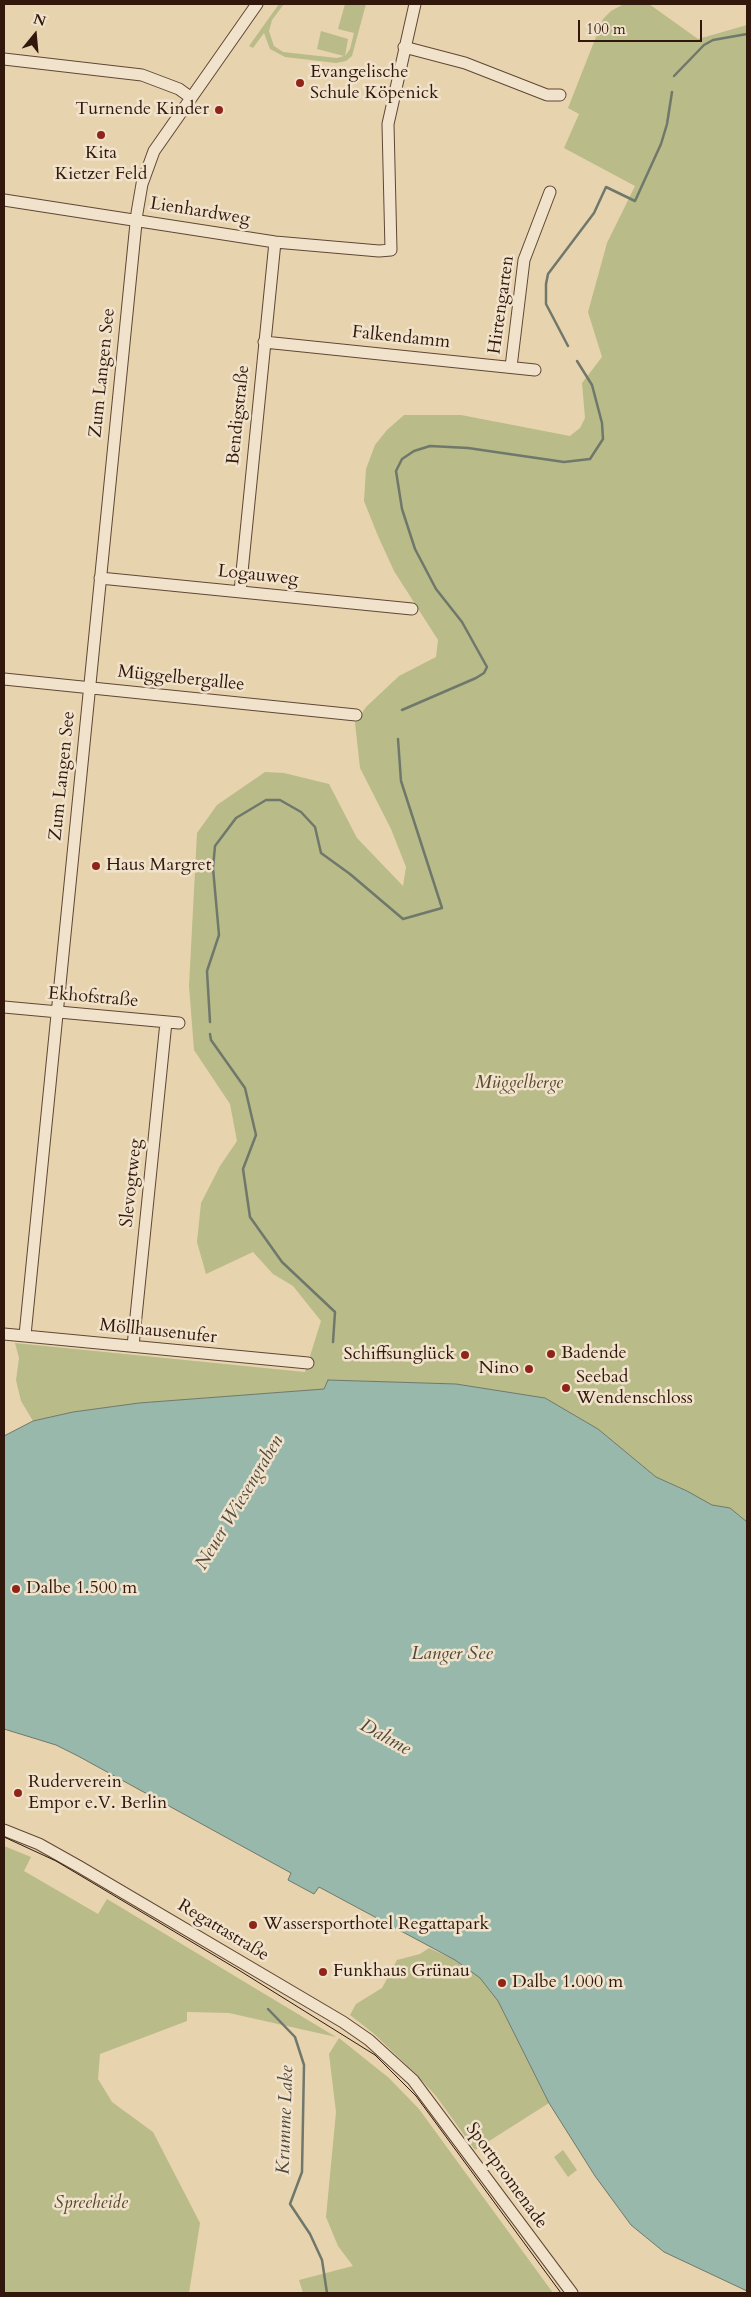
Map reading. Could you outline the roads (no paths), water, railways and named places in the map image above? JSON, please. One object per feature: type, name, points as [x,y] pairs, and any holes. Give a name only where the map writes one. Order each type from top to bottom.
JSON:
[{"type":"street","name":"Zum Langen See","points":[[24,1336],[136,219],[142,184],[150,160],[190,97],[257,4]]},
{"type":"street","points":[[415,4],[404,47],[465,63],[547,95],[560,95]]},
{"type":"street","name":"Lienhardweg","points":[[4,200],[275,242],[379,251],[391,250],[388,124],[404,47]]},
{"type":"street","points":[[4,59],[142,76],[179,89],[190,97]]},
{"type":"street","name":"Hirtengarten","points":[[512,367],[524,260],[550,192]]},
{"type":"street","name":"Bendigstraße","points":[[240,592],[275,242]]},
{"type":"street","name":"Falkendamm","points":[[264,342],[535,370]]},
{"type":"street","name":"Logauweg","points":[[100,578],[412,609]]},
{"type":"street","name":"Müggelbergallee","points":[[4,679],[356,715]]},
{"type":"street","name":"Ekhofstraße","points":[[4,1007],[179,1023]]},
{"type":"street","name":"Slevogtweg","points":[[133,1346],[166,1022]]},
{"type":"street","name":"Möllhausenufer","points":[[4,1334],[308,1363]]},
{"type":"street","name":"Regattastraße","points":[[4,1830],[39,1844],[344,2022],[376,2045],[413,2080]]},
{"type":"street","name":"Sportpromenade","points":[[413,2080],[572,2293]]},
{"type":"water","name":"Langer See","points":[[328,1380],[456,1384],[545,1398],[598,1429],[656,1477],[712,1505],[730,1508],[747,1522],[747,2291],[664,2252],[631,2225],[595,2176],[549,2103],[498,2001],[480,1978],[455,1960],[319,1887],[314,1894],[288,1880],[291,1873],[78,1756],[56,1745],[4,1729],[4,1436],[33,1421],[73,1412],[139,1403],[324,1389]]},
{"type":"waterway","points":[[674,76],[704,45],[713,40],[747,34]]},
{"type":"waterway","points":[[568,346],[546,304],[548,274],[594,213],[606,187],[635,201],[661,144],[667,124],[672,92]]},
{"type":"waterway","points":[[402,710],[476,678],[484,673],[487,667],[462,622],[436,589],[415,549],[402,509],[396,471],[402,459],[414,451],[430,446],[468,448],[564,462],[590,459],[603,439],[602,423],[592,385],[577,361]]},
{"type":"waterway","points":[[210,1022],[207,971],[219,935],[213,868],[215,846],[236,818],[266,800],[280,800],[301,812],[315,827],[321,853],[350,874],[403,919],[442,908],[401,781],[398,739]]},
{"type":"waterway","points":[[210,1034],[211,1040],[245,1088],[256,1135],[243,1169],[250,1217],[282,1262],[335,1312],[333,1342]]},
{"type":"waterway","name":"Krumme Lake","points":[[268,2009],[295,2037],[304,2065],[302,2172],[290,2204],[310,2234],[322,2260],[327,2293]]},
{"type":"tram line","points":[[4,1837],[56,1861],[237,1969],[375,2055],[416,2096],[561,2293]]},
{"type":"place","name":"Evangelische Schule Köpenick","points":[[300,83]]},
{"type":"place","name":"Turnende Kinder","points":[[219,110]]},
{"type":"place","name":"Kita Kietzer Feld","points":[[101,135]]},
{"type":"place","name":"Haus Margret","points":[[96,866]]},
{"type":"place","name":"Badende","points":[[551,1354]]},
{"type":"place","name":"Schiffsunglück","points":[[465,1355]]},
{"type":"place","name":"Nino","points":[[529,1369]]},
{"type":"place","name":"Seebad Wendenschloss","points":[[566,1388]]},
{"type":"place","name":"Dalbe 1.500 m","points":[[16,1589]]},
{"type":"place","name":"Ruderverein Empor e.V. Berlin","points":[[18,1793]]},
{"type":"place","name":"Wassersporthotel Regattapark","points":[[253,1925]]},
{"type":"place","name":"Funkhaus Grünau","points":[[323,1972]]},
{"type":"place","name":"Dalbe 1.000 m","points":[[502,1983]]},
{"type":"park label","name":"Müggelberge","points":[[519,1084]]},
{"type":"park label","name":"Spreeheide","points":[[91,2204]]},
{"type":"water label","name":"Neuer Wiesengraben","points":[[240,1503]]},
{"type":"water label","name":"Dahme","points":[[385,1738]]}]
